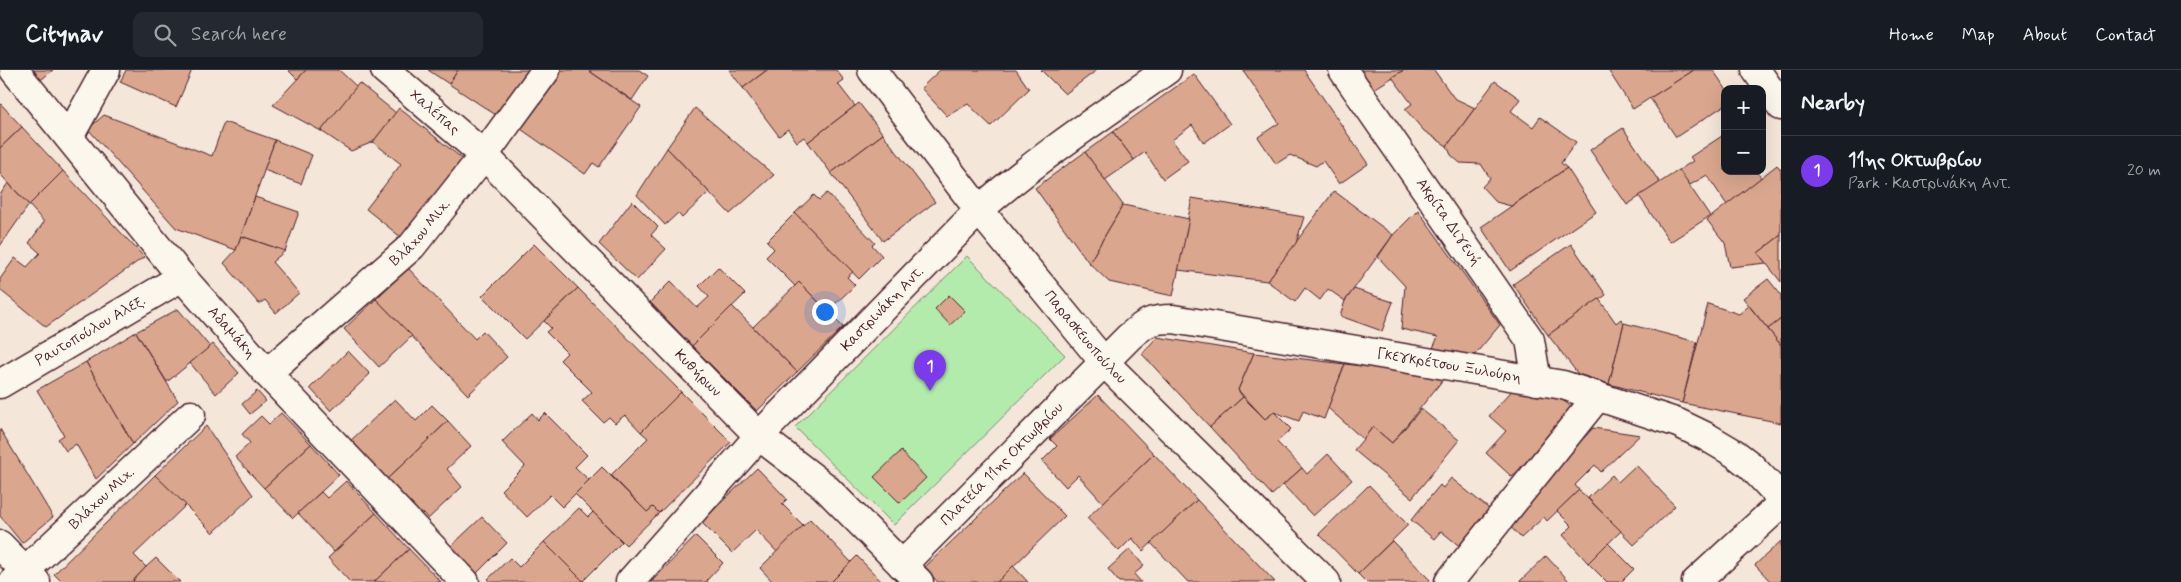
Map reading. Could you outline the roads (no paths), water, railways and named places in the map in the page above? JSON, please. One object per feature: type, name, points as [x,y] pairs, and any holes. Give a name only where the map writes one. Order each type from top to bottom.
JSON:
[{"type":"street","name":"Αδαμάκη","points":[[14,70],[182,276],[267,373],[465,582]]},
{"type":"street","points":[[69,137],[106,70]]},
{"type":"street","name":"Χαλέπας","points":[[385,70],[484,154]]},
{"type":"street","name":"Βλάχου Μιχ.","points":[[267,373],[412,246],[484,154],[546,70]]},
{"type":"street","name":"Παρασκευοπούλου","points":[[872,70],[979,210],[1104,362],[1326,582]]},
{"type":"street","name":"Καστρινάκη Αντ.","points":[[630,582],[759,436],[979,210],[1039,161],[1168,70]]},
{"type":"street","name":"Ακρίτα Διγενή","points":[[1343,70],[1530,340],[1536,381]]},
{"type":"street","points":[[1762,72],[1781,106]]},
{"type":"street","name":"Κυθήρων","points":[[484,154],[759,436],[824,486],[911,573]]},
{"type":"street","name":"Ραυτοπούλου Αλεξ.","points":[[0,384],[182,276]]},
{"type":"street","name":"Γκεγκρέτσου Ξυλούρη","points":[[1104,362],[1144,324],[1156,319],[1173,320],[1564,385],[1678,423],[1707,437],[1751,466],[1781,498]]},
{"type":"street","name":"Πλατεία 11ης Οκτωβρίου","points":[[911,573],[1104,362]]},
{"type":"street","points":[[1448,582],[1598,396]]},
{"type":"street","name":"Βλάχου Μιχ.","points":[[25,578],[191,415]]},
{"type":"street","points":[[1696,582],[1781,504]]},
{"type":"street","points":[[0,545],[25,578]]},
{"type":"place","name":"11ης Οκτωβρίου","points":[[930,391]]}]
